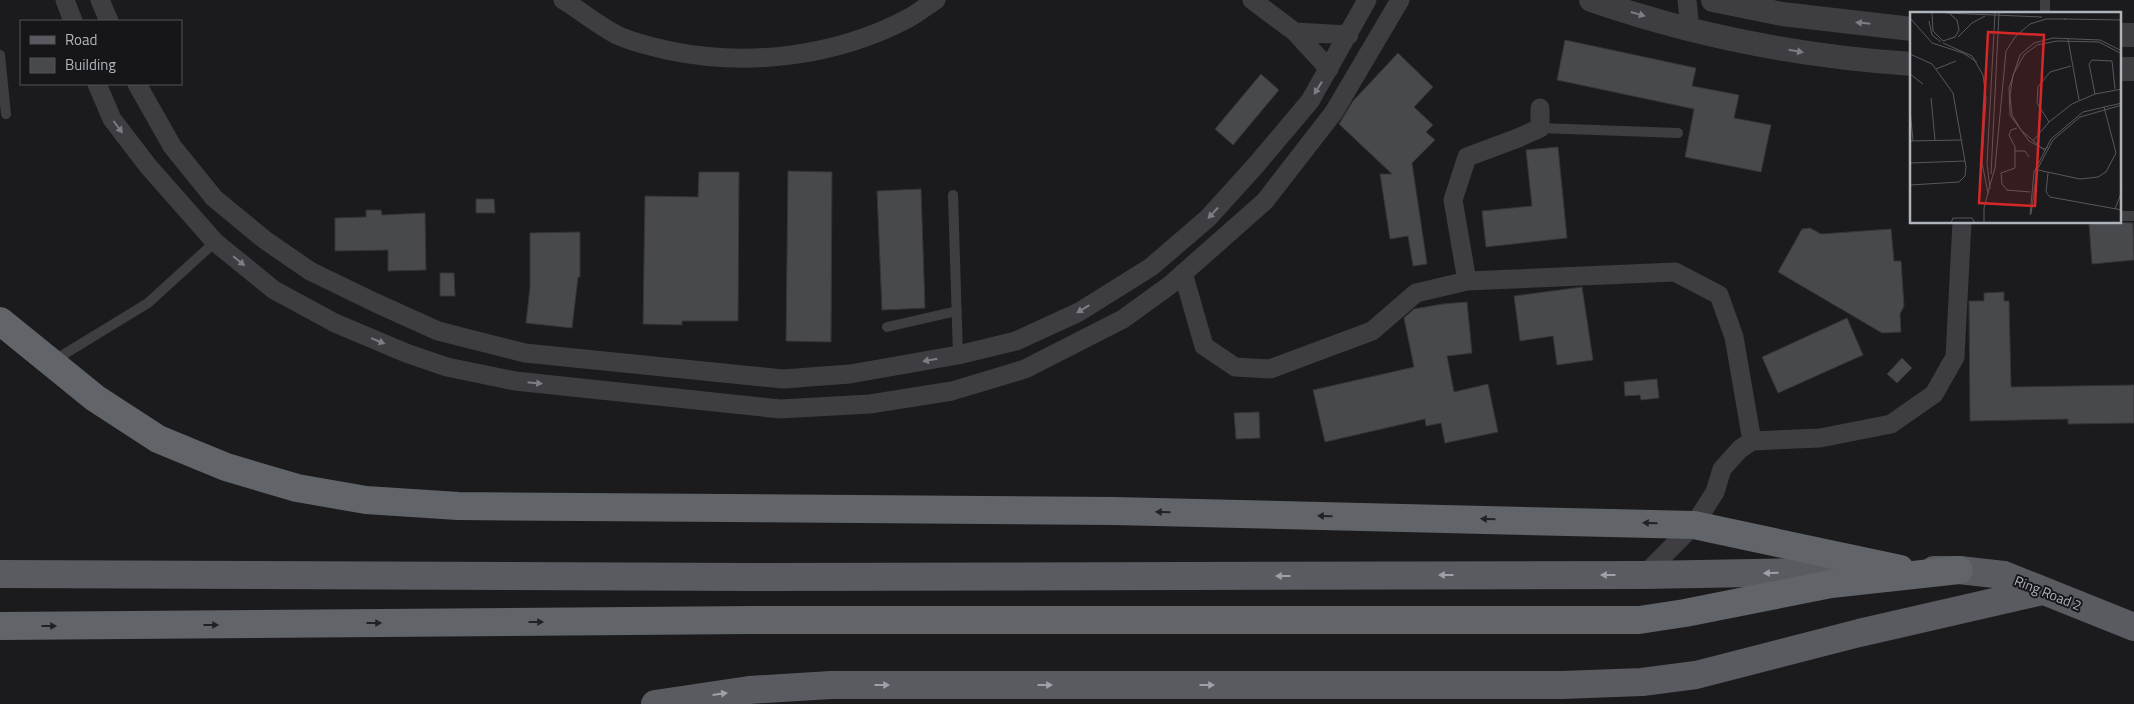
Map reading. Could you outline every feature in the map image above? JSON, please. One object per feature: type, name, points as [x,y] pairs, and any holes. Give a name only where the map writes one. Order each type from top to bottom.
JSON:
[{"type":"highway","points":[[0,321],[95,398],[158,439],[226,467],[297,488],[366,500],[458,506],[1114,510],[1694,524],[1904,570]]},
{"type":"highway","points":[[0,626],[752,620],[1639,620],[1685,613],[1831,584],[1960,570]]},
{"type":"main road","name":"Ring Road 2","points":[[0,574],[736,577],[1644,575],[1960,570],[2004,575],[2134,627]]},
{"type":"main road","points":[[655,704],[749,690],[831,685],[1562,684],[1642,682],[1696,675],[1849,636],[2042,591]]},
{"type":"street","points":[[64,0],[73,20]]},
{"type":"street","points":[[100,0],[109,20]]},
{"type":"street","points":[[563,0],[617,35],[650,46],[699,56],[763,59],[809,51],[856,39],[907,19],[936,0]]},
{"type":"street","points":[[1252,0],[1295,32],[1329,69]]},
{"type":"street","points":[[138,85],[172,146],[214,198],[265,240],[310,270],[438,331],[525,353],[783,379],[850,374],[958,356],[1016,341],[1078,312],[1151,267],[1214,212],[1310,101],[1349,35],[1367,0]]},
{"type":"street","points":[[98,85],[112,119],[148,166],[215,242],[274,290],[335,324],[447,367],[515,381],[780,409],[870,404],[952,392],[1025,369],[1123,319],[1183,273],[1265,201],[1334,112],[1400,0]]},
{"type":"street","points":[[1591,0],[1723,38],[1821,56],[1910,64]]},
{"type":"street","points":[[1687,0],[1690,29]]},
{"type":"street","points":[[1713,0],[1782,14],[1910,28]]},
{"type":"street","points":[[1295,32],[1349,35]]},
{"type":"street","points":[[1467,281],[1454,200],[1467,157],[1540,128],[1540,108]]},
{"type":"street","points":[[1644,575],[1694,524],[1715,492],[1722,469],[1740,449],[1752,441],[1820,438],[1891,424],[1934,394],[1955,357],[1962,224]]},
{"type":"street","points":[[1183,273],[1204,346],[1236,367],[1270,369],[1372,331],[1416,293],[1467,281],[1675,272],[1719,295],[1734,337],[1752,441]]},
{"type":"lane","points":[[0,55],[6,114]]},
{"type":"lane","points":[[1540,128],[1678,133]]},
{"type":"lane","points":[[953,195],[958,356]]},
{"type":"lane","points":[[50,363],[148,303],[215,242]]},
{"type":"lane","points":[[887,327],[956,311]]},
{"type":"building","points":[[1565,40],[1696,68],[1692,86],[1739,95],[1734,118],[1771,125],[1761,172],[1685,157],[1694,109],[1557,80]]},
{"type":"building","points":[[1398,53],[1433,87],[1414,107],[1433,125],[1426,132],[1435,140],[1412,163],[1427,264],[1413,266],[1408,236],[1390,239],[1380,174],[1392,174],[1339,124],[1353,101]]},
{"type":"building","points":[[1261,74],[1279,90],[1233,145],[1215,129]]},
{"type":"building","points":[[1558,147],[1567,238],[1486,247],[1482,211],[1532,206],[1526,150]]},
{"type":"building","points":[[788,171],[832,172],[831,342],[786,341]]},
{"type":"building","points":[[699,172],[739,172],[738,321],[682,321],[682,325],[643,324],[645,196],[698,197]]},
{"type":"building","points":[[921,189],[925,308],[882,310],[877,191]]},
{"type":"building","points":[[476,199],[494,199],[495,213],[476,213]]},
{"type":"building","points":[[366,210],[381,210],[382,215],[425,213],[426,270],[388,271],[388,250],[335,251],[335,218],[366,217]]},
{"type":"building","points":[[2133,223],[2134,260],[2092,264],[2089,224]]},
{"type":"building","points":[[1810,228],[1821,234],[1891,229],[1894,261],[1901,261],[1904,306],[1900,314],[1901,332],[1882,333],[1778,272],[1802,229]]},
{"type":"building","points":[[580,232],[580,277],[578,277],[572,328],[526,323],[530,287],[530,233]]},
{"type":"building","points":[[440,273],[454,273],[455,296],[440,296]]},
{"type":"building","points":[[1582,287],[1593,360],[1557,365],[1553,336],[1520,341],[1514,296]]},
{"type":"building","points":[[2004,292],[2004,301],[2009,301],[2011,387],[2134,385],[2134,423],[2068,424],[2068,419],[1970,421],[1969,301],[1984,301],[1984,293]]},
{"type":"building","points":[[1467,302],[1472,353],[1447,356],[1454,392],[1488,384],[1498,432],[1445,443],[1441,423],[1426,426],[1425,419],[1325,442],[1313,390],[1414,367],[1404,318],[1414,309]]},
{"type":"building","points":[[1847,318],[1863,355],[1778,393],[1762,357]]},
{"type":"building","points":[[1902,358],[1912,368],[1897,383],[1887,374]]},
{"type":"building","points":[[1657,379],[1659,398],[1641,400],[1640,395],[1625,396],[1624,382]]},
{"type":"building","points":[[1259,412],[1260,438],[1236,439],[1234,413]]}]
